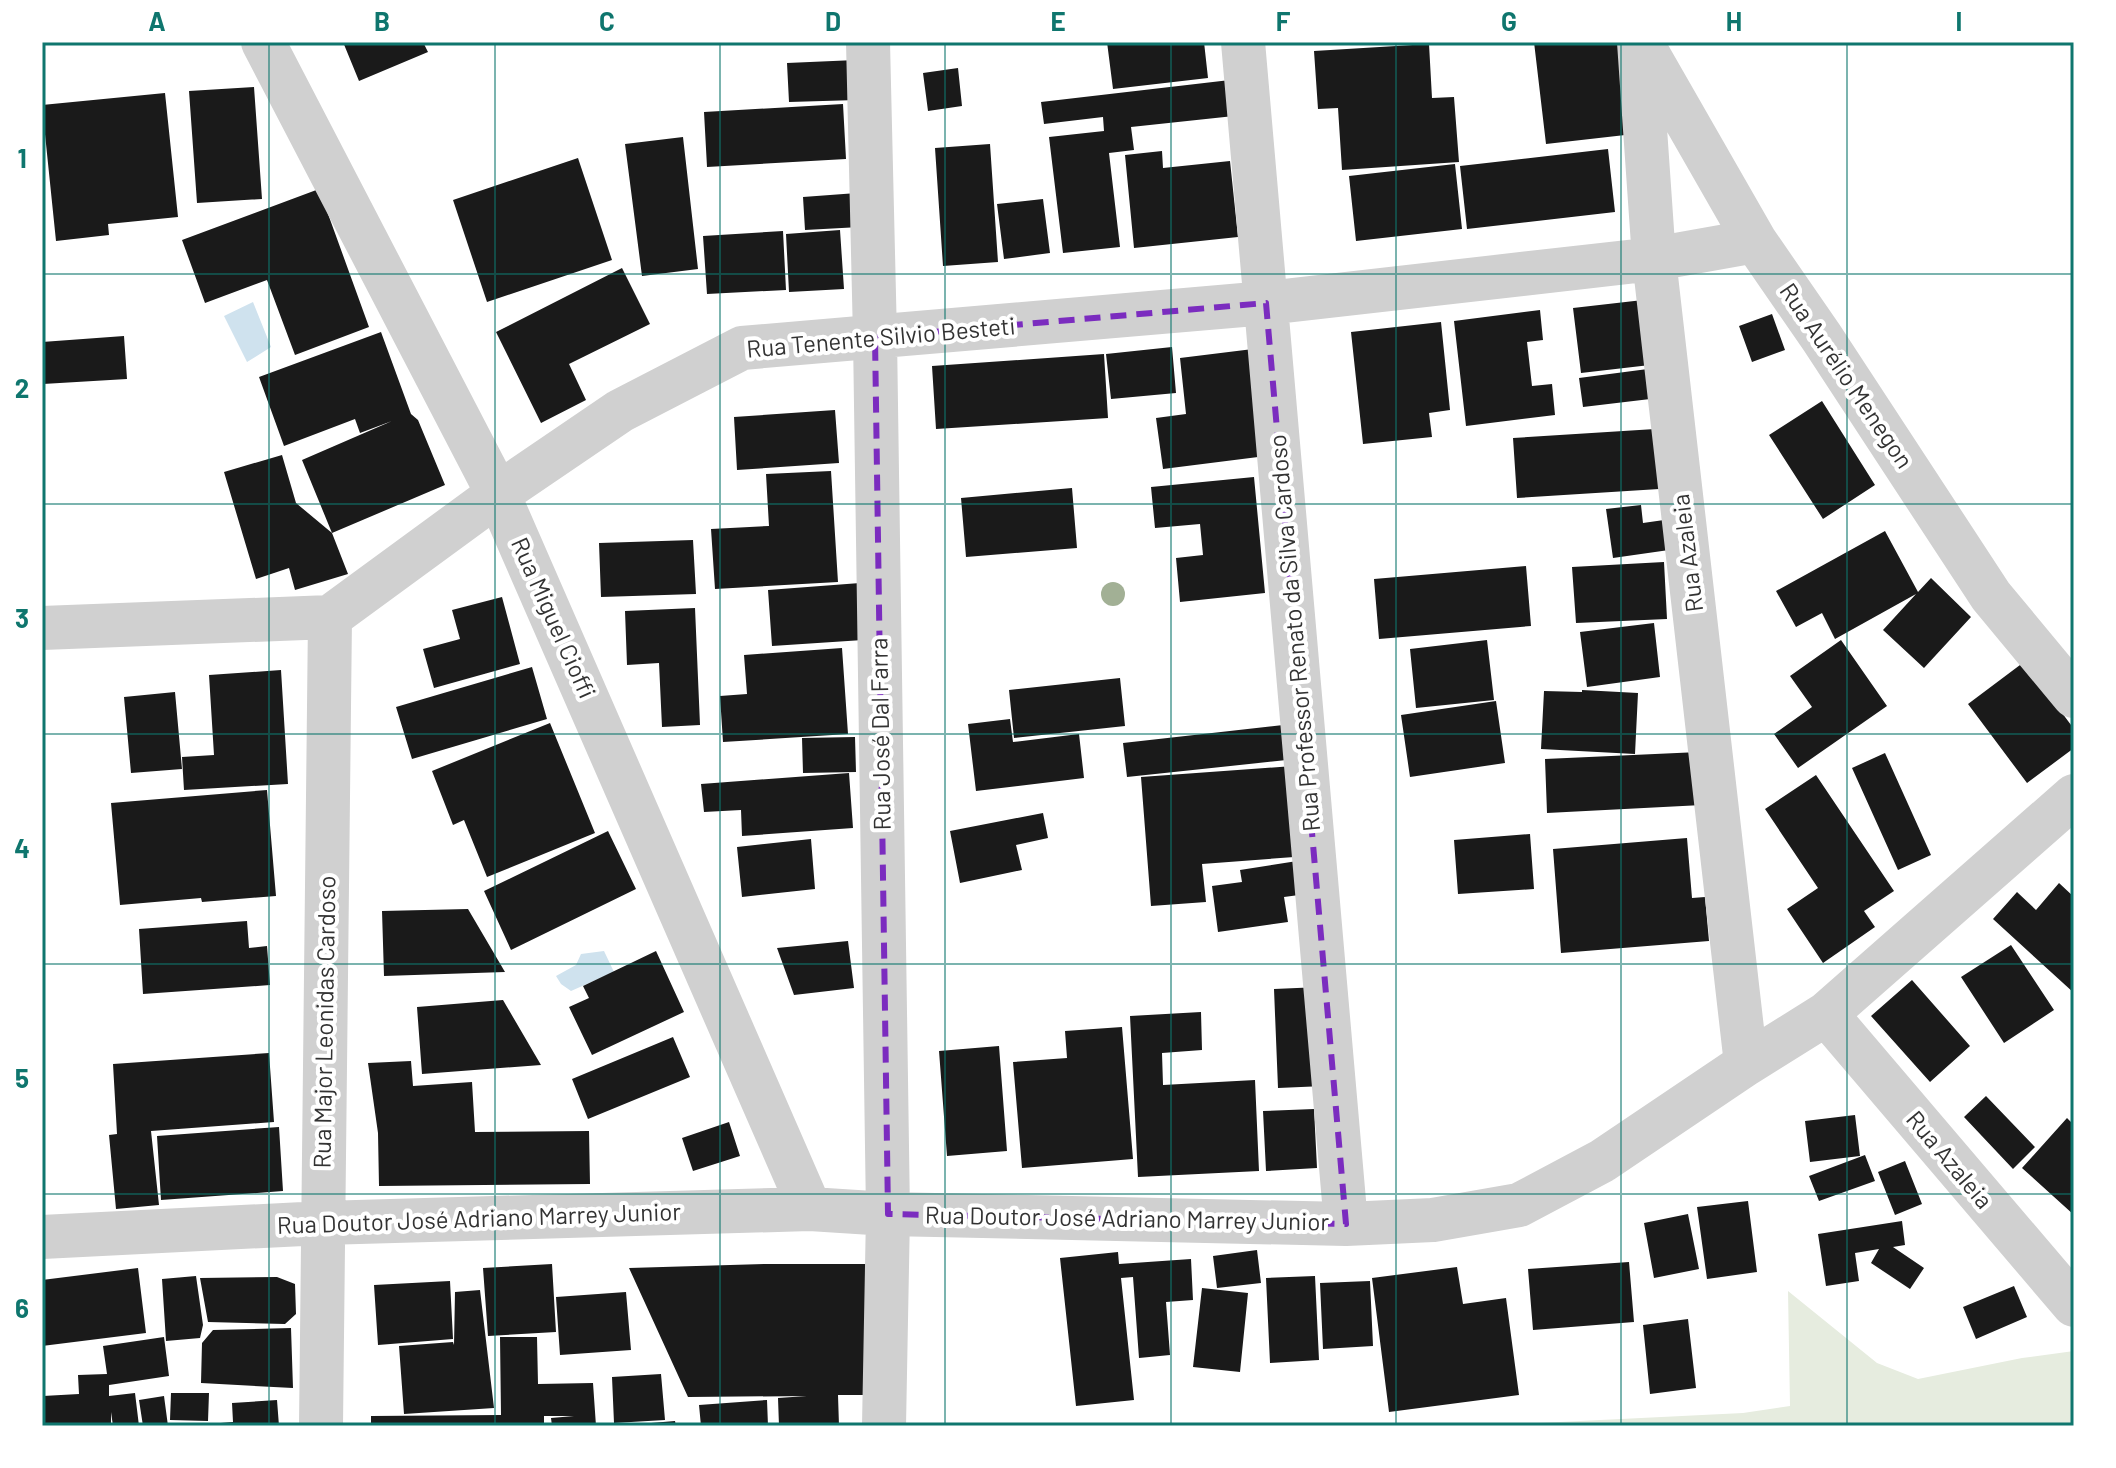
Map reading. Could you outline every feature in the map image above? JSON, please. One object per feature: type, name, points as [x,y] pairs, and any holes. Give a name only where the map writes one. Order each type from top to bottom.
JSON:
[{"type":"street","name":"Rua Miguel Cioffi","points":[[263,42],[498,494],[810,1209]]},
{"type":"street","name":"Rua José Dal Farra","points":[[868,42],[888,1214],[884,1426]]},
{"type":"street","name":"Rua Professor Renato da Silva Cardoso","points":[[1243,42],[1346,1224]]},
{"type":"street","name":"Rua Aurélio Menegon","points":[[1640,42],[1755,241],[1991,596],[2074,696]]},
{"type":"street","name":"Rua Azaleia","points":[[1640,42],[1654,259],[1746,1064]]},
{"type":"street","name":"Rua Tenente Silvio Besteti","points":[[330,617],[498,494],[620,411],[742,348],[1266,303],[1654,259],[1755,241]]},
{"type":"street","points":[[42,628],[330,617]]},
{"type":"street","name":"Rua Major Leonidas Cardoso","points":[[321,1426],[330,617]]},
{"type":"street","name":"Rua Doutor José Adriano Marrey Junior","points":[[42,1237],[323,1223],[810,1209],[888,1214],[1346,1224],[1433,1220],[1519,1205],[1602,1161],[1826,1014],[2074,796]]},
{"type":"street","name":"Rua Azaleia","points":[[1826,1014],[2074,1305]]},
{"type":"highlighted area","points":[[1266,303],[1346,1224],[888,1214],[875,337]]},
{"type":"shaded area","points":[[1788,1291],[1877,1363],[1918,1379],[2074,1351],[2074,1426],[1481,1426],[1743,1413],[1790,1406]]},
{"type":"water","points":[[253,302],[271,347],[247,362],[224,316]]},
{"type":"water","points":[[604,951],[614,972],[571,991],[561,984],[556,976],[576,965],[581,954]]},
{"type":"building","points":[[343,42],[423,42],[428,52],[359,81]]},
{"type":"building","points":[[1107,42],[1204,42],[1208,78],[1113,89]]},
{"type":"building","points":[[1534,42],[1624,42],[1634,134],[1546,144]]},
{"type":"building","points":[[1429,44],[1432,98],[1454,97],[1459,162],[1342,170],[1338,108],[1318,109],[1314,51]]},
{"type":"building","points":[[856,60],[857,100],[789,102],[787,63]]},
{"type":"building","points":[[958,68],[962,106],[928,111],[923,73]]},
{"type":"building","points":[[1230,80],[1234,116],[1131,127],[1134,150],[1109,153],[1120,247],[1063,253],[1049,137],[1104,131],[1103,117],[1044,124],[1041,102]]},
{"type":"building","points":[[254,87],[262,199],[197,203],[189,91]]},
{"type":"building","points":[[165,93],[178,217],[108,224],[109,235],[56,241],[42,105]]},
{"type":"building","points":[[843,104],[846,159],[707,167],[704,112]]},
{"type":"building","points":[[683,137],[698,269],[642,276],[625,144]]},
{"type":"building","points":[[990,144],[998,262],[943,266],[935,148]]},
{"type":"building","points":[[1608,149],[1615,212],[1467,229],[1460,166]]},
{"type":"building","points":[[1162,151],[1163,168],[1230,161],[1238,237],[1134,248],[1125,155]]},
{"type":"building","points":[[578,158],[612,260],[487,302],[453,200]]},
{"type":"building","points":[[1455,164],[1462,229],[1356,241],[1349,176]]},
{"type":"building","points":[[319,189],[369,327],[295,355],[267,280],[205,303],[182,240]]},
{"type":"building","points":[[857,193],[860,227],[805,230],[803,197]]},
{"type":"building","points":[[1043,199],[1050,253],[1004,259],[997,204]]},
{"type":"building","points":[[840,230],[844,289],[789,292],[786,234]]},
{"type":"building","points":[[783,231],[786,290],[707,294],[703,236]]},
{"type":"building","points":[[622,268],[650,324],[569,364],[586,400],[541,423],[496,332]]},
{"type":"building","points":[[1643,300],[1650,365],[1581,373],[1573,308]]},
{"type":"building","points":[[1540,310],[1543,340],[1527,342],[1532,386],[1552,384],[1555,415],[1466,426],[1454,321]]},
{"type":"building","points":[[1772,314],[1785,350],[1752,362],[1739,326]]},
{"type":"building","points":[[1441,322],[1450,410],[1429,413],[1432,437],[1363,444],[1351,332]]},
{"type":"building","points":[[381,332],[411,414],[418,420],[445,485],[332,533],[302,460],[392,421],[360,433],[355,419],[284,446],[259,377]]},
{"type":"building","points":[[124,336],[127,379],[43,384],[42,342]]},
{"type":"building","points":[[1172,347],[1176,393],[1111,399],[1106,354]]},
{"type":"building","points":[[1253,349],[1266,456],[1163,469],[1156,418],[1186,414],[1180,358]]},
{"type":"building","points":[[1104,354],[1108,418],[936,429],[932,366]]},
{"type":"building","points":[[1663,367],[1667,397],[1583,407],[1579,378]]},
{"type":"building","points":[[1822,401],[1875,485],[1823,519],[1769,435]]},
{"type":"building","points":[[835,410],[839,463],[737,470],[734,417]]},
{"type":"building","points":[[1671,428],[1675,488],[1517,498],[1513,438]]},
{"type":"building","points":[[282,455],[296,503],[332,533],[348,574],[295,590],[289,568],[256,579],[224,472]]},
{"type":"building","points":[[831,471],[838,582],[715,589],[711,529],[769,526],[766,474]]},
{"type":"building","points":[[1254,477],[1265,593],[1180,602],[1176,558],[1203,555],[1200,524],[1155,528],[1151,487]]},
{"type":"building","points":[[1072,488],[1077,548],[966,557],[961,498]]},
{"type":"building","points":[[1641,505],[1643,523],[1678,518],[1683,548],[1613,558],[1606,509]]},
{"type":"building","points":[[1885,531],[1918,592],[1931,578],[1971,617],[1924,668],[1883,630],[1916,594],[1835,639],[1822,613],[1796,627],[1776,591]]},
{"type":"building","points":[[693,540],[696,594],[601,597],[599,543]]},
{"type":"building","points":[[1664,562],[1667,619],[1576,623],[1572,567]]},
{"type":"building","points":[[1526,566],[1531,626],[1379,639],[1374,579]]},
{"type":"building","points":[[860,583],[863,640],[772,646],[768,590]]},
{"type":"building","points":[[502,597],[520,664],[434,688],[423,649],[460,639],[452,610]]},
{"type":"building","points":[[695,608],[700,725],[662,727],[659,663],[627,665],[625,611]]},
{"type":"building","points":[[1654,623],[1660,677],[1587,687],[1580,632]]},
{"type":"building","points":[[1487,640],[1494,700],[1416,708],[1410,649]]},
{"type":"building","points":[[1841,640],[1887,706],[1798,768],[1774,734],[1812,707],[1790,676]]},
{"type":"building","points":[[842,648],[848,734],[723,742],[720,696],[747,694],[744,655]]},
{"type":"building","points":[[2024,662],[2074,729],[2074,748],[2027,783],[1968,704]]},
{"type":"building","points":[[532,667],[547,719],[412,759],[396,707]]},
{"type":"building","points":[[281,670],[288,784],[184,790],[182,757],[214,755],[209,675]]},
{"type":"building","points":[[1120,678],[1125,726],[1014,738],[1009,690]]},
{"type":"building","points":[[1544,691],[1638,693],[1635,754],[1541,749]]},
{"type":"building","points":[[175,692],[182,769],[131,773],[124,697]]},
{"type":"building","points":[[1496,701],[1505,763],[1410,777],[1401,715]]},
{"type":"building","points":[[1010,719],[1013,742],[1079,734],[1084,778],[976,791],[968,724]]},
{"type":"building","points":[[550,723],[595,833],[487,877],[464,820],[453,825],[432,771]]},
{"type":"building","points":[[1292,724],[1296,759],[1127,777],[1123,743]]},
{"type":"building","points":[[855,737],[856,772],[803,773],[802,738]]},
{"type":"building","points":[[1699,752],[1702,805],[1547,813],[1545,759]]},
{"type":"building","points":[[1885,753],[1931,855],[1898,870],[1852,768]]},
{"type":"building","points":[[1293,766],[1308,856],[1202,864],[1206,902],[1151,906],[1141,777]]},
{"type":"building","points":[[849,773],[853,828],[742,836],[741,810],[704,812],[701,784]]},
{"type":"building","points":[[1816,775],[1894,891],[1864,911],[1875,927],[1823,963],[1787,909],[1818,888],[1765,809]]},
{"type":"building","points":[[267,790],[276,896],[120,905],[111,803]]},
{"type":"building","points":[[1043,813],[1048,838],[1016,845],[1022,870],[960,883],[950,831]]},
{"type":"building","points":[[608,831],[636,889],[511,950],[484,891]]},
{"type":"building","points":[[1530,834],[1534,889],[1458,894],[1454,840]]},
{"type":"building","points":[[1687,838],[1692,898],[1705,897],[1709,941],[1561,953],[1553,849]]},
{"type":"building","points":[[811,839],[815,889],[742,897],[737,847]]},
{"type":"building","points":[[1310,859],[1314,893],[1284,897],[1288,922],[1218,932],[1212,886],[1242,882],[1240,870]]},
{"type":"building","points":[[2059,883],[2074,897],[2074,993],[1993,919],[2017,892],[2036,910]]},
{"type":"building","points":[[468,909],[505,972],[384,976],[382,911]]},
{"type":"building","points":[[247,921],[249,948],[267,946],[270,985],[143,994],[139,929]]},
{"type":"building","points":[[848,941],[854,988],[794,995],[777,948]]},
{"type":"building","points":[[2011,945],[2054,1010],[2004,1043],[1961,977]]},
{"type":"building","points":[[656,951],[684,1012],[592,1055],[569,1007],[589,998],[583,986]]},
{"type":"building","points":[[1912,980],[1970,1046],[1930,1082],[1871,1016]]},
{"type":"building","points":[[1320,987],[1324,1086],[1278,1088],[1274,989]]},
{"type":"building","points":[[503,1000],[541,1065],[422,1074],[417,1007]]},
{"type":"building","points":[[1201,1012],[1202,1050],[1162,1053],[1163,1085],[1255,1080],[1259,1171],[1138,1177],[1130,1016]]},
{"type":"building","points":[[1122,1027],[1133,1159],[1022,1168],[1013,1062],[1067,1058],[1065,1031]]},
{"type":"building","points":[[673,1037],[690,1077],[588,1119],[572,1079]]},
{"type":"building","points":[[999,1046],[1007,1151],[947,1156],[939,1051]]},
{"type":"building","points":[[269,1053],[274,1122],[151,1131],[159,1205],[116,1209],[109,1135],[117,1134],[113,1064]]},
{"type":"building","points":[[411,1061],[413,1086],[472,1082],[475,1132],[589,1131],[590,1184],[379,1186],[378,1133],[368,1063]]},
{"type":"building","points":[[1986,1096],[2035,1147],[2013,1169],[1964,1117]]},
{"type":"building","points":[[1314,1109],[1317,1168],[1266,1171],[1263,1111]]},
{"type":"building","points":[[1855,1115],[1860,1156],[1810,1162],[1805,1121]]},
{"type":"building","points":[[2067,1118],[2074,1125],[2074,1215],[2022,1168]]},
{"type":"building","points":[[729,1122],[740,1156],[693,1171],[682,1138]]},
{"type":"building","points":[[279,1127],[283,1191],[161,1200],[157,1136]]},
{"type":"building","points":[[1865,1155],[1875,1181],[1819,1201],[1809,1176]]},
{"type":"building","points":[[1905,1161],[1922,1204],[1895,1215],[1878,1172]]},
{"type":"building","points":[[1748,1201],[1757,1272],[1707,1279],[1697,1207]]},
{"type":"building","points":[[1688,1214],[1699,1269],[1654,1278],[1644,1223]]},
{"type":"building","points":[[1902,1221],[1905,1245],[1893,1247],[1924,1268],[1910,1289],[1871,1263],[1879,1249],[1855,1253],[1859,1281],[1826,1286],[1818,1234]]},
{"type":"building","points":[[1257,1250],[1261,1283],[1217,1288],[1213,1256]]},
{"type":"building","points":[[1118,1252],[1119,1264],[1191,1259],[1193,1300],[1166,1302],[1170,1355],[1139,1358],[1133,1277],[1121,1278],[1134,1400],[1076,1406],[1060,1258]]},
{"type":"building","points":[[1629,1262],[1634,1322],[1533,1330],[1528,1269]]},
{"type":"building","points":[[552,1264],[556,1332],[488,1336],[483,1268]]},
{"type":"building","points":[[866,1264],[864,1395],[838,1395],[839,1426],[779,1426],[778,1398],[807,1396],[688,1397],[629,1268]]},
{"type":"building","points":[[1457,1267],[1463,1304],[1506,1298],[1519,1395],[1389,1412],[1372,1278]]},
{"type":"building","points":[[138,1268],[146,1333],[42,1346],[42,1280]]},
{"type":"building","points":[[196,1276],[203,1325],[200,1338],[166,1341],[162,1279]]},
{"type":"building","points":[[1315,1276],[1319,1360],[1270,1363],[1266,1278]]},
{"type":"building","points":[[277,1277],[295,1284],[296,1314],[285,1324],[208,1322],[200,1278]]},
{"type":"building","points":[[450,1281],[453,1339],[378,1345],[374,1285]]},
{"type":"building","points":[[1370,1281],[1373,1346],[1323,1349],[1320,1283]]},
{"type":"building","points":[[2014,1286],[2027,1317],[1976,1339],[1963,1307]]},
{"type":"building","points":[[1202,1288],[1248,1293],[1240,1372],[1193,1367]]},
{"type":"building","points":[[480,1290],[494,1408],[404,1414],[399,1346],[453,1342],[454,1345],[455,1292]]},
{"type":"building","points":[[626,1292],[631,1350],[560,1355],[556,1297]]},
{"type":"building","points":[[1688,1319],[1696,1388],[1650,1394],[1643,1325]]},
{"type":"building","points":[[291,1328],[293,1388],[201,1383],[202,1343],[213,1330]]},
{"type":"building","points":[[164,1337],[169,1376],[109,1385],[109,1396],[135,1393],[139,1426],[113,1426],[111,1412],[111,1426],[45,1426],[43,1396],[79,1394],[78,1375],[107,1374],[103,1346]]},
{"type":"building","points":[[500,1337],[537,1337],[538,1384],[593,1383],[596,1426],[552,1426],[551,1418],[574,1416],[544,1416],[544,1426],[371,1426],[371,1416],[501,1415]]},
{"type":"building","points":[[661,1374],[665,1420],[614,1423],[612,1377]]},
{"type":"building","points":[[171,1393],[209,1393],[208,1421],[170,1420]]},
{"type":"building","points":[[164,1396],[168,1426],[143,1426],[139,1400]]},
{"type":"building","points":[[277,1400],[279,1426],[208,1426],[233,1422],[232,1403]]},
{"type":"building","points":[[767,1400],[768,1426],[701,1426],[699,1405]]},
{"type":"building","points":[[675,1421],[676,1426],[639,1426],[639,1424]]}]
